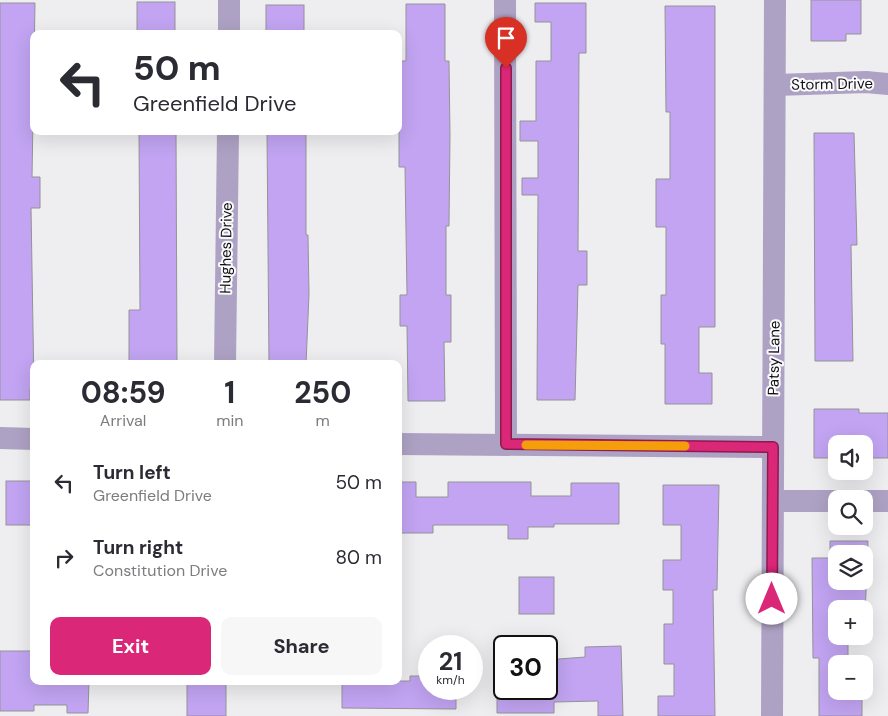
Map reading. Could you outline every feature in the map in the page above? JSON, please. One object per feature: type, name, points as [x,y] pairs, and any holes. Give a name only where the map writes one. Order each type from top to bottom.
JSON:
[{"type":"street","points":[[229,0],[229,30]]},
{"type":"street","points":[[505,0],[506,444]]},
{"type":"street","name":"Patsy Lane","points":[[772,716],[775,0]]},
{"type":"street","name":"Storm Drive","points":[[776,86],[866,82],[888,84]]},
{"type":"street","name":"Hughes Drive","points":[[225,360],[228,135]]},
{"type":"street","points":[[0,438],[30,439]]},
{"type":"street","points":[[402,444],[773,447]]},
{"type":"street","points":[[773,501],[828,501]]},
{"type":"street","points":[[873,501],[888,501]]},
{"type":"building","points":[[811,0],[861,0],[861,34],[846,34],[846,41],[811,41]]},
{"type":"building","points":[[137,2],[175,2],[175,30],[137,30]]},
{"type":"building","points":[[0,3],[35,3],[35,30],[30,30],[30,135],[33,135],[32,177],[40,177],[40,208],[31,208],[34,360],[30,360],[30,400],[0,400]]},
{"type":"building","points":[[535,3],[586,3],[586,53],[579,53],[578,251],[587,251],[587,285],[578,285],[575,400],[537,400],[538,195],[522,195],[522,178],[538,178],[538,141],[520,141],[520,121],[536,121],[536,61],[551,61],[551,22],[535,22]]},
{"type":"building","points":[[406,4],[445,4],[445,61],[449,61],[450,135],[449,226],[446,226],[446,295],[451,295],[451,342],[444,342],[445,401],[408,401],[407,326],[400,326],[400,295],[407,295],[405,167],[399,167],[399,135],[402,135],[402,61],[406,61]]},
{"type":"building","points":[[266,5],[304,5],[304,30],[266,30]]},
{"type":"building","points":[[665,6],[715,6],[715,327],[699,327],[699,373],[712,373],[712,404],[665,404],[665,344],[661,344],[661,295],[666,295],[666,227],[656,227],[656,179],[670,179],[670,112],[666,112]]},
{"type":"building","points":[[814,133],[854,133],[857,245],[851,245],[853,361],[815,361]]},
{"type":"building","points":[[139,135],[176,135],[177,360],[129,360],[129,310],[140,310]]},
{"type":"building","points":[[267,135],[306,135],[306,235],[308,235],[309,294],[306,360],[269,360]]},
{"type":"building","points":[[814,409],[859,409],[859,413],[888,413],[888,458],[873,458],[873,435],[828,435],[828,458],[814,458]]},
{"type":"building","points":[[6,481],[30,481],[30,525],[6,525]]},
{"type":"building","points":[[402,482],[416,482],[416,497],[448,497],[448,482],[531,482],[531,496],[571,496],[571,483],[619,483],[619,524],[554,524],[554,527],[528,527],[528,539],[508,539],[508,525],[433,525],[433,533],[402,533]]},
{"type":"building","points":[[663,485],[719,485],[717,590],[713,590],[715,716],[658,716],[658,696],[674,696],[674,664],[664,664],[664,624],[673,624],[673,590],[663,590],[663,560],[681,560],[681,525],[663,525]]},
{"type":"building","points":[[830,541],[868,541],[868,545],[830,545]]},
{"type":"building","points":[[812,558],[828,558],[828,590],[866,590],[866,600],[828,600],[828,645],[848,645],[848,655],[828,655],[828,700],[862,700],[862,716],[819,716],[819,658],[813,658]]},
{"type":"building","points":[[519,577],[554,577],[554,614],[519,614]]},
{"type":"building","points":[[621,646],[623,716],[598,716],[598,701],[554,702],[554,713],[497,713],[497,700],[558,700],[558,659],[585,657],[585,647]]},
{"type":"building","points":[[0,651],[30,651],[30,685],[89,685],[88,713],[67,713],[67,705],[34,705],[34,711],[0,711]]},
{"type":"building","points":[[410,676],[418,676],[418,700],[456,700],[456,709],[342,708],[342,685],[402,685],[402,681],[410,681]]},
{"type":"building","points":[[187,685],[226,685],[226,716],[187,716]]},
{"type":"slow traffic","points":[[526,445],[685,446]]},
{"type":"route","points":[[506,68],[506,444],[773,447],[772,599]]}]
